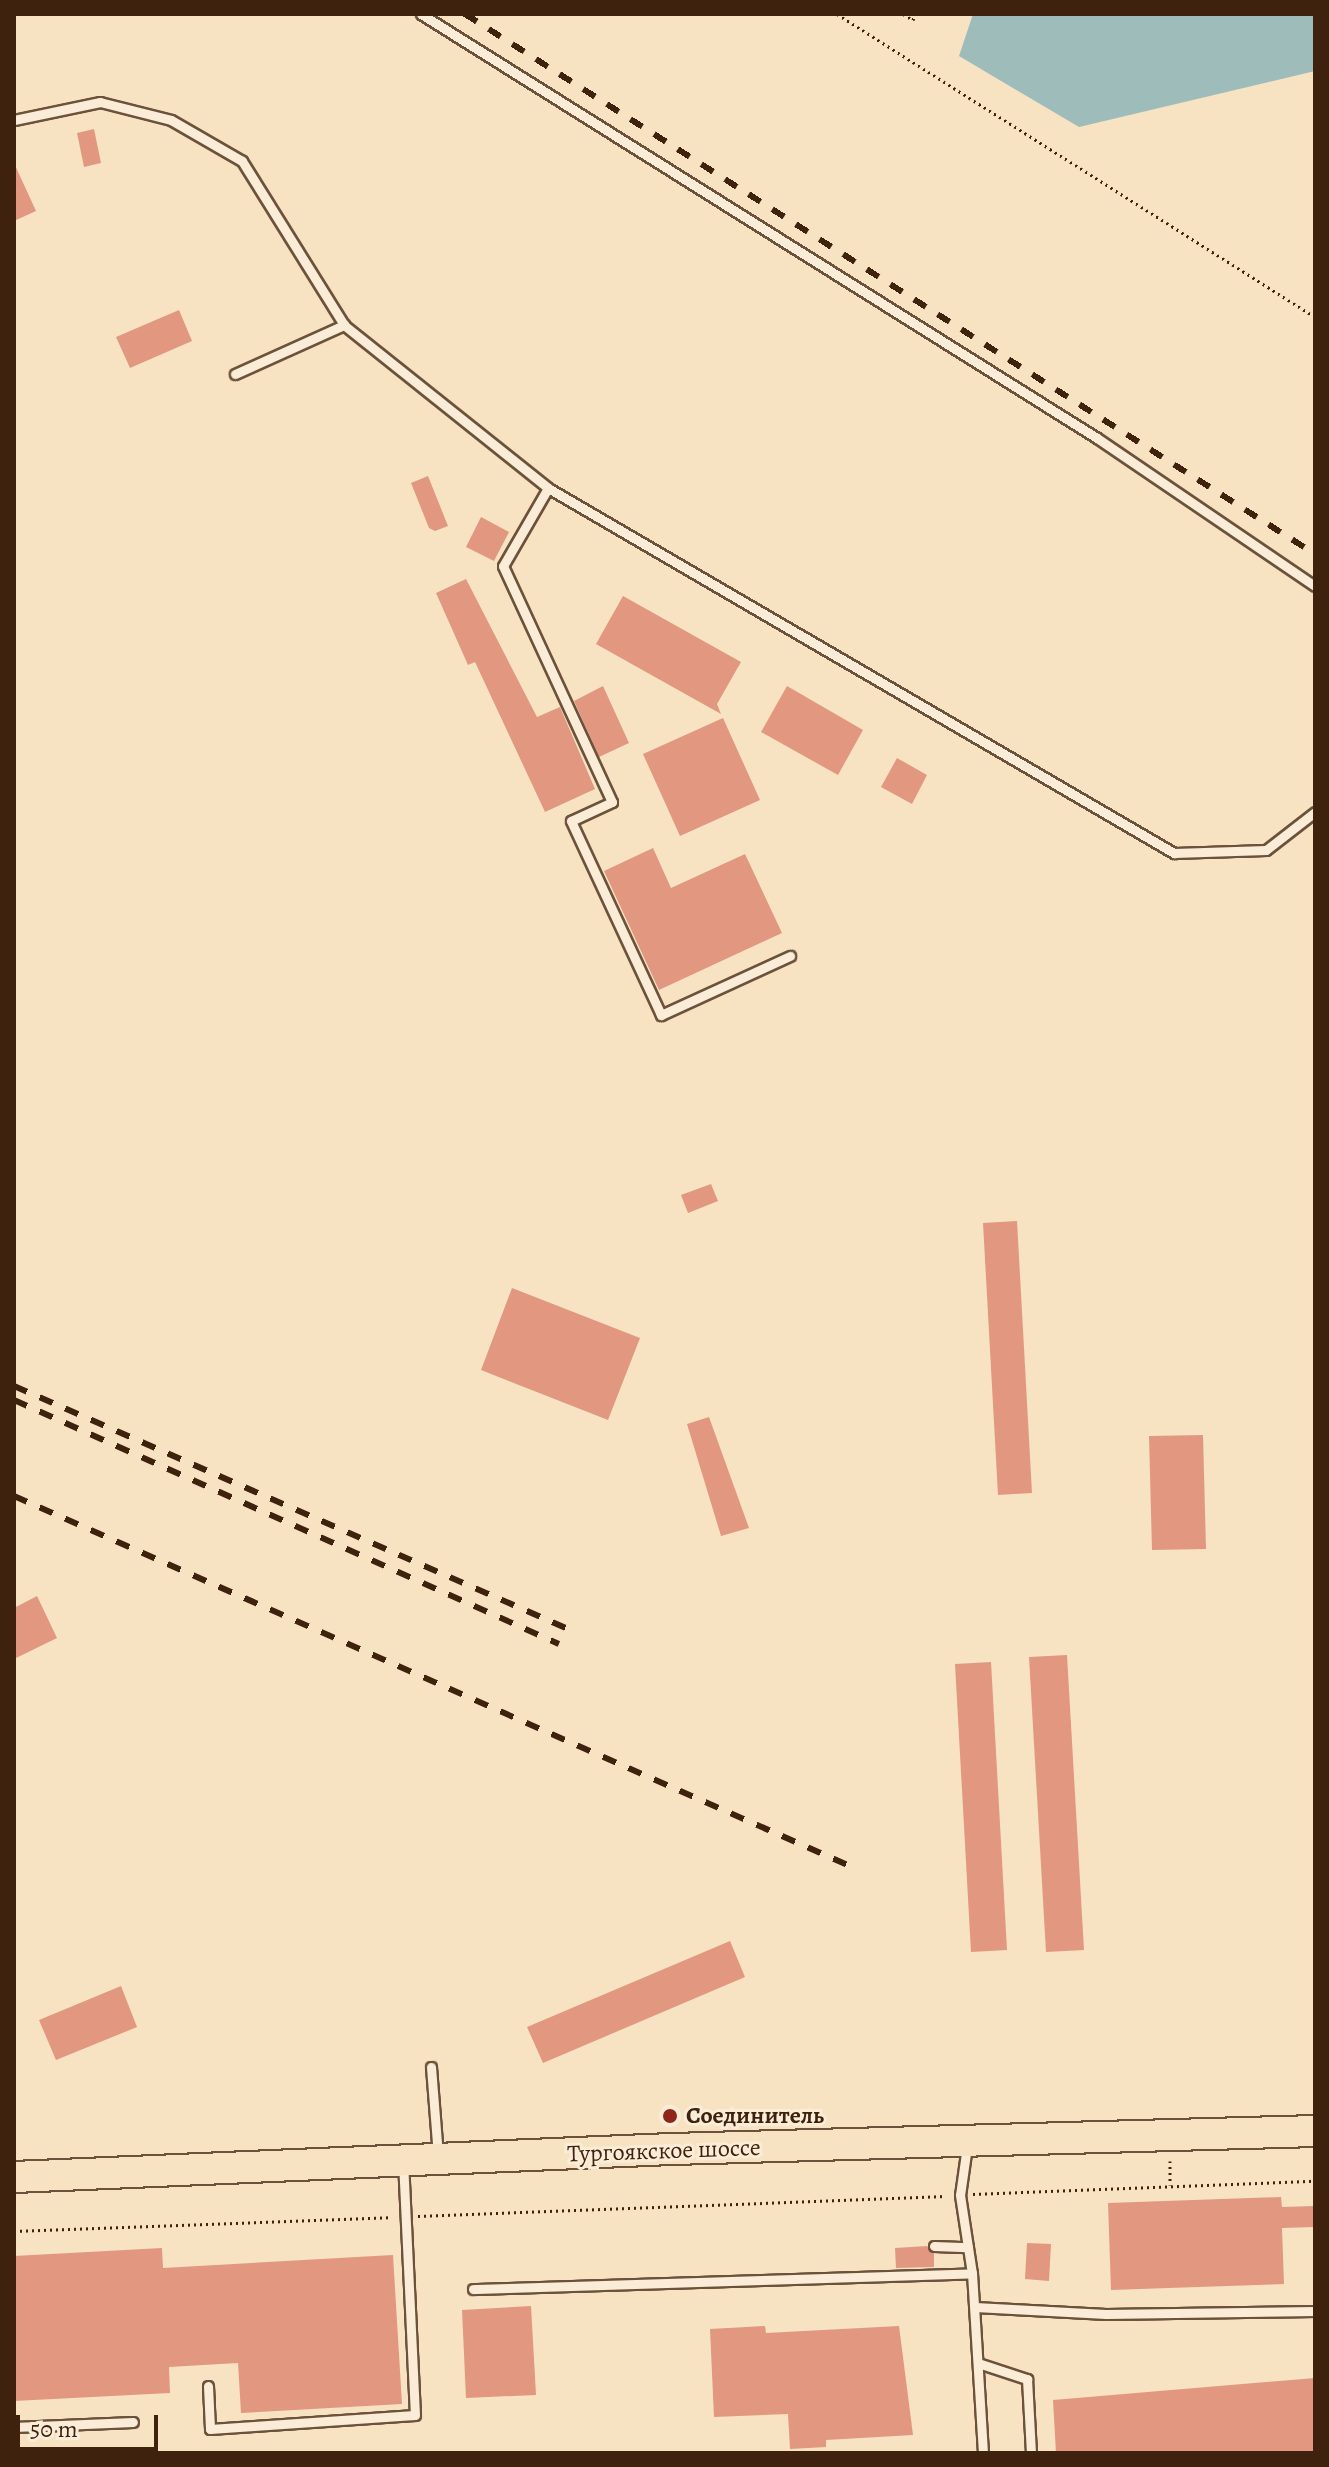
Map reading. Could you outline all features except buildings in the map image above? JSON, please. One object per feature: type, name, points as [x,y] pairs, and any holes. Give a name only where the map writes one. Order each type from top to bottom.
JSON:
[{"type":"main road","name":"Тургоякское шоссе","points":[[14,2177],[438,2159],[1315,2131]]},
{"type":"lane","points":[[421,14],[1097,438],[1315,586]]},
{"type":"lane","points":[[14,120],[100,102],[171,120],[242,161],[344,325],[548,488],[1174,853],[1266,850],[1315,812]]},
{"type":"lane","points":[[235,374],[344,325]]},
{"type":"lane","points":[[548,488],[503,566],[612,802],[571,821],[661,1015],[790,956]]},
{"type":"lane","points":[[431,2067],[438,2159]]},
{"type":"lane","points":[[967,2142],[960,2195],[972,2273],[983,2453]]},
{"type":"lane","points":[[208,2386],[210,2429],[415,2415],[403,2161]]},
{"type":"lane","points":[[934,2246],[968,2247]]},
{"type":"lane","points":[[473,2289],[972,2273]]},
{"type":"lane","points":[[975,2307],[1106,2314],[1315,2311]]},
{"type":"lane","points":[[978,2363],[1027,2379],[1031,2453]]},
{"type":"lane","points":[[14,2427],[133,2422]]},
{"type":"path","points":[[837,14],[1315,317]]},
{"type":"path","points":[[903,14],[913,20],[915,14]]},
{"type":"path","points":[[1170,2161],[1170,2185]]},
{"type":"path","points":[[14,2231],[1315,2181]]},
{"type":"water","points":[[973,14],[1315,14],[1315,71],[1079,127],[959,56]]},
{"type":"railway","points":[[465,14],[1315,554]]},
{"type":"railway","points":[[14,1386],[568,1629]]},
{"type":"railway","points":[[14,1400],[559,1644]]},
{"type":"railway","points":[[14,1496],[852,1867]]},
{"type":"place","name":"Соединитель","points":[[670,2116]]}]
